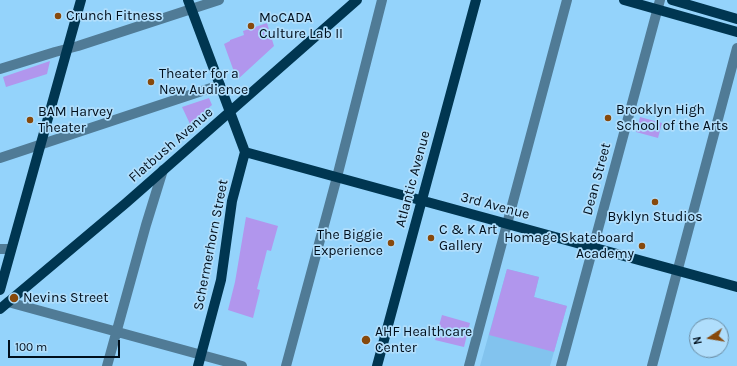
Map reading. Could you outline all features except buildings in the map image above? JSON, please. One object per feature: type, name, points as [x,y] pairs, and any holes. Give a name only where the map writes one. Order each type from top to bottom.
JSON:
[{"type":"main road","points":[[0,290],[81,0]]},
{"type":"main road","name":"Flatbush Avenue","points":[[0,309],[164,170],[230,112],[238,103],[357,0]]},
{"type":"main road","name":"Atlantic Avenue","points":[[378,366],[476,0]]},
{"type":"main road","points":[[624,0],[658,4],[737,32]]},
{"type":"main road","points":[[672,0],[737,19]]},
{"type":"main road","points":[[190,4],[245,152]]},
{"type":"main road","name":"3rd Avenue","points":[[245,152],[737,286]]},
{"type":"main road","name":"Schermerhorn Street","points":[[198,366],[221,280],[232,201],[245,152]]},
{"type":"street","points":[[0,69],[68,49],[190,4],[219,0]]},
{"type":"street","points":[[286,366],[337,177],[382,0]]},
{"type":"street","points":[[469,366],[567,0]]},
{"type":"street","name":"Dean Street","points":[[561,366],[658,4]]},
{"type":"street","points":[[652,366],[737,48]]},
{"type":"street","points":[[0,158],[40,146],[220,85]]},
{"type":"street","points":[[107,366],[146,225],[164,170]]},
{"type":"street","points":[[0,249],[11,249]]},
{"type":"street","points":[[8,302],[242,366]]},
{"type":"shaded area","points":[[267,23],[274,46],[237,80],[224,44],[244,35],[243,31]]},
{"type":"shaded area","points":[[50,61],[47,74],[6,87],[3,77]]},
{"type":"shaded area","points":[[209,98],[212,105],[190,124],[182,107]]},
{"type":"shaded area","points":[[640,117],[662,123],[658,138],[636,132]]},
{"type":"shaded area","points":[[246,217],[278,226],[271,251],[267,250],[257,289],[260,290],[253,318],[228,310],[235,282]]},
{"type":"shaded area","points":[[507,269],[539,277],[534,297],[567,306],[550,366],[480,366]]},
{"type":"shaded area","points":[[507,269],[539,277],[534,297],[567,306],[554,352],[489,335]]},
{"type":"shaded area","points":[[442,315],[470,323],[464,347],[435,340]]},
{"type":"place","name":"Crunch Fitness","points":[[58,16]]},
{"type":"place","name":"MoCADA Culture Lab II","points":[[251,26]]},
{"type":"place","name":"Theater for a New Audience","points":[[151,82]]},
{"type":"place","name":"Brooklyn High School of the Arts","points":[[608,118]]},
{"type":"place","name":"BAM Harvey Theater","points":[[30,120]]},
{"type":"place","name":"Byklyn Studios","points":[[655,202]]},
{"type":"place","name":"C & K Art Gallery","points":[[431,238]]},
{"type":"place","name":"The Biggie Experience","points":[[391,243]]},
{"type":"place","name":"Homage Skateboard Academy","points":[[642,246]]},
{"type":"place","name":"Nevins Street","points":[[14,298]]},
{"type":"place","name":"AHF Healthcare Center","points":[[366,340]]}]
